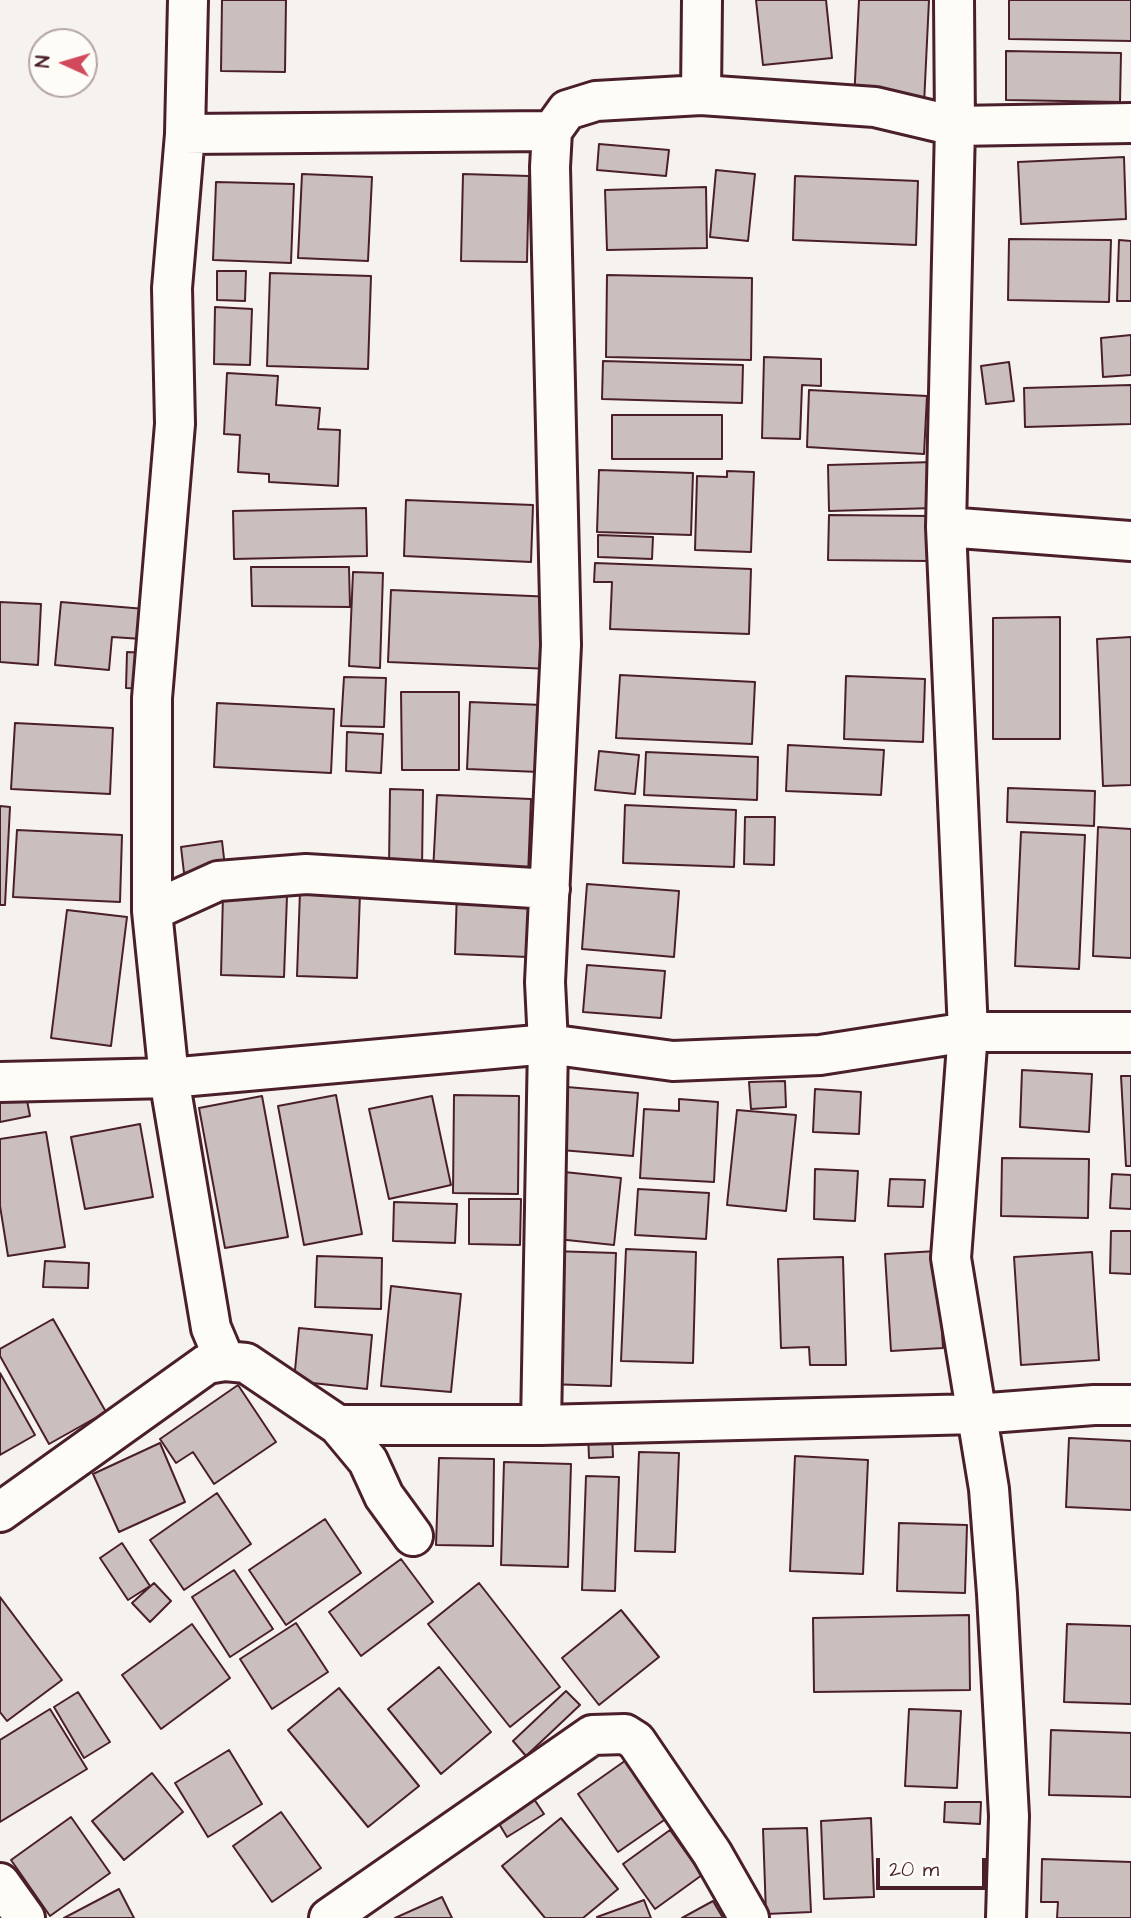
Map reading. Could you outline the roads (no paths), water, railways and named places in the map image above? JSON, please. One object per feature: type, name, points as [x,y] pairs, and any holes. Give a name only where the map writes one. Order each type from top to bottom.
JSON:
[{"type":"street","points":[[188,0],[185,134],[172,288],[175,424],[152,698],[152,911],[170,1079],[211,1328],[225,1361]]},
{"type":"street","points":[[701,95],[702,0]]},
{"type":"street","points":[[954,0],[955,126],[946,527],[968,1032],[951,1258],[989,1489],[1009,1816],[1006,1918]]},
{"type":"street","points":[[541,1425],[548,1044],[545,982],[561,645],[550,180],[552,131],[567,110],[596,101],[701,95],[875,107],[955,126],[1131,122]]},
{"type":"street","points":[[185,134],[552,131]]},
{"type":"street","points":[[946,527],[1131,541]]},
{"type":"street","points":[[152,911],[218,881],[306,874],[550,889]]},
{"type":"street","points":[[0,1082],[170,1079],[548,1044],[673,1061],[820,1055],[968,1032],[1131,1032]]},
{"type":"street","points":[[0,1511],[207,1364],[225,1361],[246,1363],[338,1425],[368,1461],[384,1496],[413,1536]]},
{"type":"street","points":[[338,1425],[541,1425],[975,1414],[1094,1405],[1131,1405]]},
{"type":"street","points":[[329,1918],[592,1735],[625,1734],[636,1741],[662,1777],[712,1853],[749,1918]]},
{"type":"street","points":[[0,1883],[25,1918]]}]
